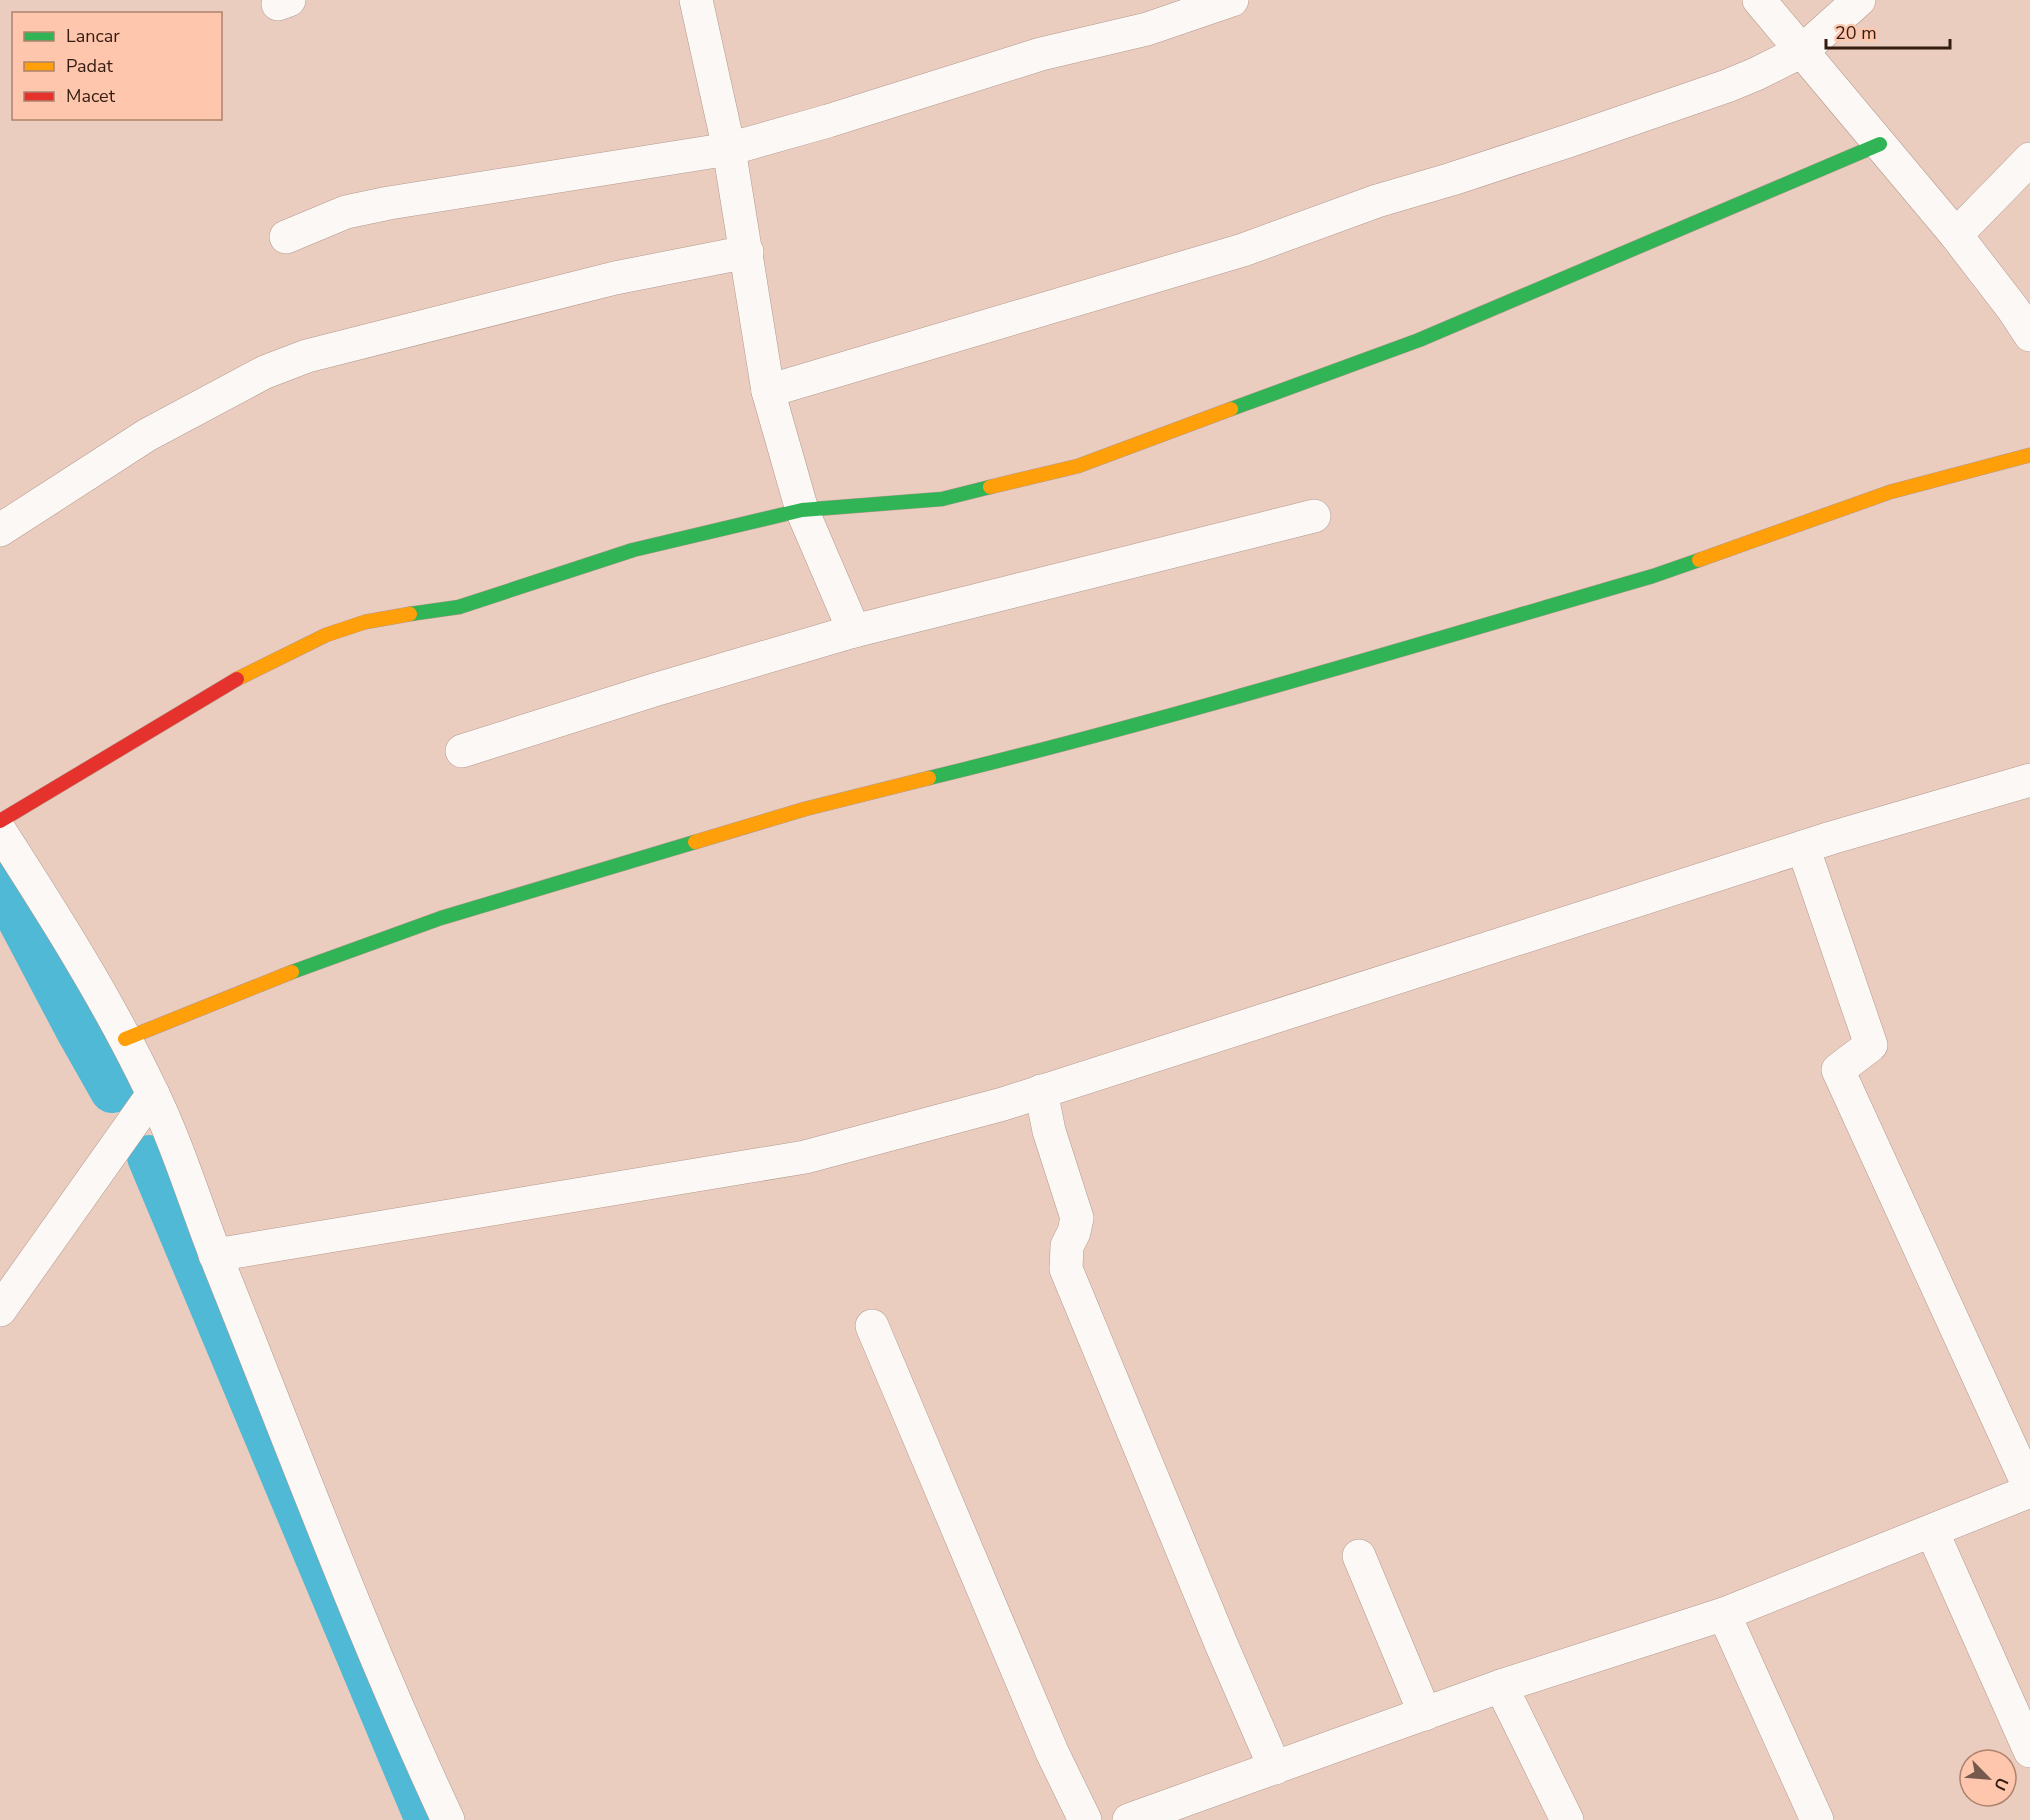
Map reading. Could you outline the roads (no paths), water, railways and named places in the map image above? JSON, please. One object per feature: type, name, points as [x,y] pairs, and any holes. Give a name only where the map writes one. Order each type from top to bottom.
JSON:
[{"type":"street","points":[[696,0],[729,148],[768,391],[802,510],[854,631]]},
{"type":"street","points":[[286,237],[346,212],[389,203],[729,148],[828,121],[1041,54],[1147,29],[1232,0]]},
{"type":"street","points":[[1759,0],[1956,235],[2013,309],[2030,335]]},
{"type":"street","points":[[768,391],[1244,250],[1377,201],[1568,141],[1727,86],[1802,51],[1859,0]]},
{"type":"street","points":[[0,821],[241,677],[326,635],[375,620],[459,607],[633,550],[802,510],[942,500],[1078,466],[1419,340],[1880,144]]},
{"type":"street","points":[[1956,235],[2030,159]]},
{"type":"street","points":[[0,530],[147,435],[265,372],[307,356],[615,278],[747,252]]},
{"type":"street","points":[[125,1039],[294,971],[441,918],[805,809],[1021,756],[1653,576],[1890,492],[2030,455]]},
{"type":"street","points":[[462,751],[654,690],[854,631],[1314,516]]},
{"type":"street","points":[[215,1255],[805,1157],[1004,1104],[1041,1090],[1803,847],[2030,780]]},
{"type":"street","points":[[0,831],[77,954],[153,1094],[215,1255],[407,1732],[448,1820]]},
{"type":"street","points":[[1129,1820],[1501,1686],[1724,1614],[2030,1490],[1838,1070],[1871,1045],[1803,847]]},
{"type":"street","points":[[1041,1090],[1048,1131],[1077,1218],[1074,1232],[1067,1246],[1066,1269],[1275,1768]]},
{"type":"street","points":[[0,1310],[153,1094]]},
{"type":"street","points":[[872,1326],[1052,1752],[1085,1820]]},
{"type":"street","points":[[1932,1531],[2030,1751]]},
{"type":"street","points":[[1359,1556],[1425,1714]]},
{"type":"street","points":[[1724,1614],[1817,1820]]},
{"type":"street","points":[[1501,1686],[1567,1820]]},
{"type":"waterway","points":[[0,883],[112,1091]]},
{"type":"waterway","points":[[149,1157],[427,1820]]}]
